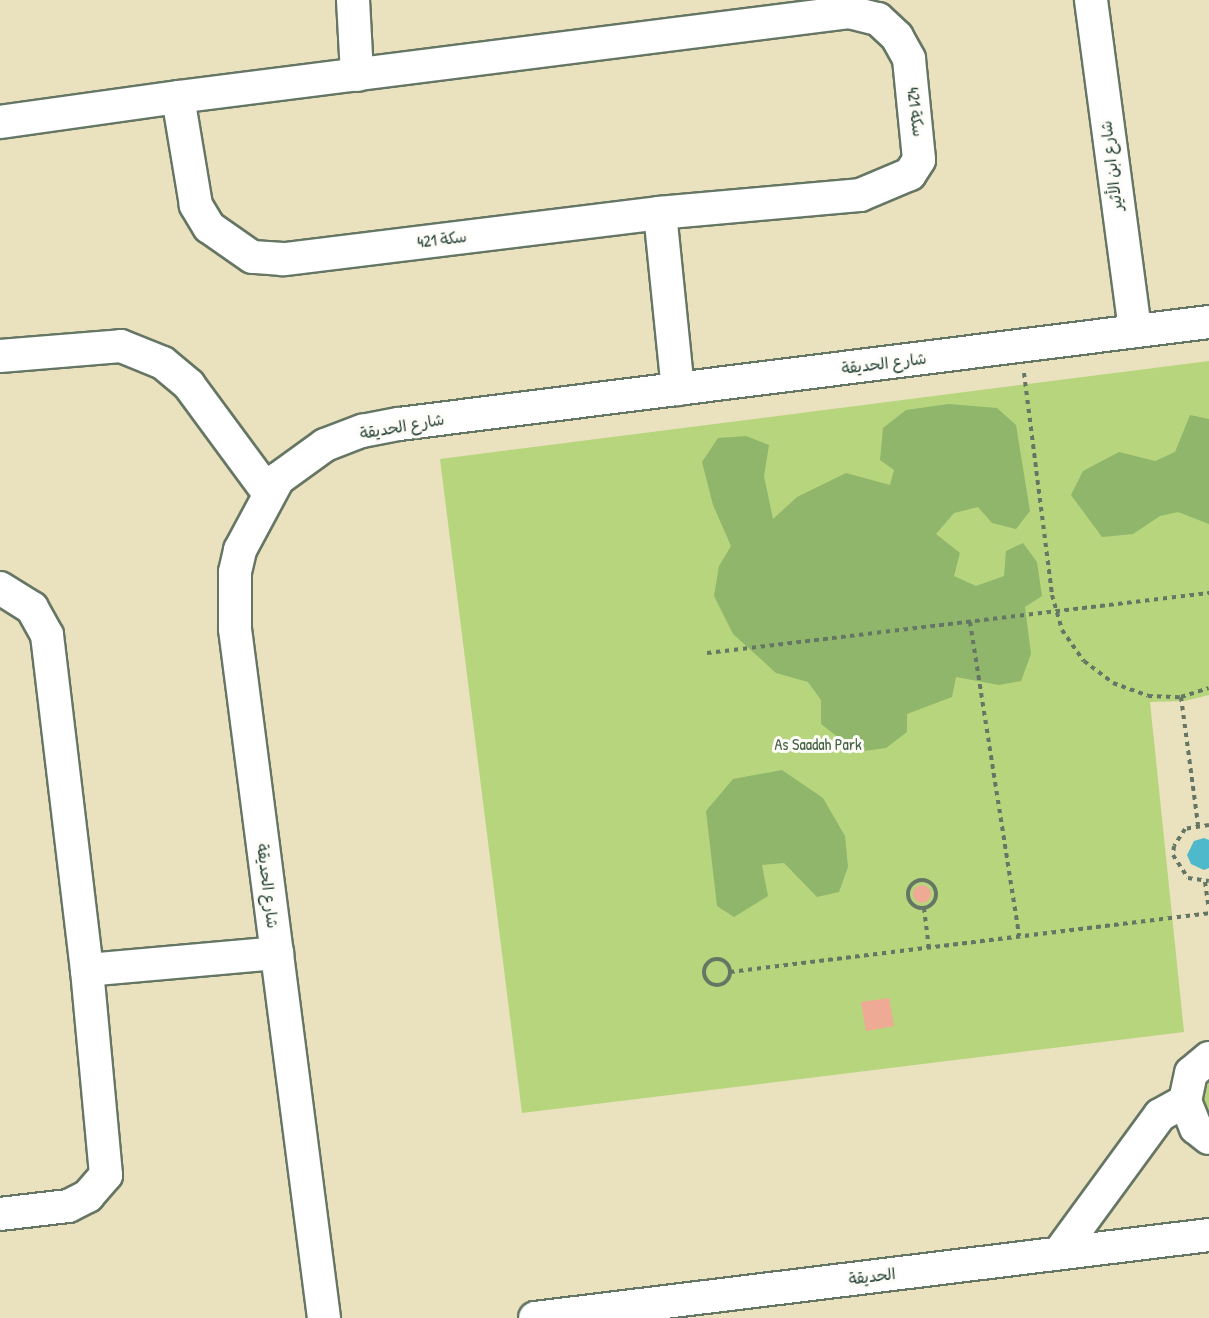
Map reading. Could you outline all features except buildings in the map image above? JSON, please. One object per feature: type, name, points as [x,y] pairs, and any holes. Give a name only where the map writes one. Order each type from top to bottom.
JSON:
[{"type":"street","points":[[353,0],[357,75]]},
{"type":"street","name":"شارع ابن الأثير","points":[[1091,0],[1136,332]]},
{"type":"street","name":"سكة 421","points":[[0,122],[178,97],[849,12],[878,19],[897,37],[909,59],[920,141],[919,160],[910,174],[860,195],[660,213],[283,259],[252,257],[209,227],[196,205],[178,97]]},
{"type":"street","points":[[660,213],[678,389]]},
{"type":"street","name":"شارع الحديقة","points":[[324,1318],[235,629],[235,572],[240,550],[268,492],[306,458],[362,431],[1209,322]]},
{"type":"street","points":[[0,356],[121,346],[163,363],[189,385],[268,492]]},
{"type":"street","points":[[0,588],[32,608],[47,635],[87,970],[106,1175],[88,1196],[68,1206],[0,1214]]},
{"type":"street","points":[[87,970],[277,952]]},
{"type":"street","points":[[1209,1058],[1191,1073],[1185,1101],[1196,1128],[1209,1138]]},
{"type":"street","points":[[1059,1253],[1160,1115],[1185,1101]]},
{"type":"street","name":"الحديقة","points":[[535,1318],[1209,1235]]},
{"type":"path","points":[[1020,346],[1057,612],[1062,630],[1084,661],[1113,683],[1148,696],[1181,697],[1209,688]]},
{"type":"path","points":[[707,653],[1209,593]]},
{"type":"path","points":[[970,622],[1019,936]]},
{"type":"path","points":[[1181,697],[1197,825]]},
{"type":"path","points":[[730,972],[723,961],[715,959],[708,962],[704,974],[711,984],[720,985],[730,972],[1209,911],[1207,881],[1180,872],[1173,855],[1178,837],[1197,825],[1209,825]]},
{"type":"path","points":[[923,880],[932,884],[936,892],[932,905],[924,908],[911,904],[908,895],[910,886],[923,880]]},
{"type":"path","points":[[924,908],[929,947]]},
{"type":"green space","name":"As Saadah Park","points":[[1209,361],[1209,695],[1185,701],[1150,702],[1184,1032],[522,1113],[440,459]]},
{"type":"green space","points":[[949,404],[997,408],[1016,425],[1030,511],[1016,529],[992,523],[978,507],[954,513],[936,534],[960,553],[954,576],[976,586],[1004,576],[1006,551],[1023,543],[1037,562],[1042,596],[1025,607],[1031,654],[1021,681],[999,685],[956,677],[952,697],[907,714],[907,732],[886,748],[857,752],[821,724],[821,700],[808,682],[776,673],[733,634],[714,596],[719,566],[731,546],[713,505],[702,462],[718,438],[746,436],[769,445],[764,476],[773,519],[797,497],[846,473],[890,485],[894,470],[880,460],[883,428],[906,410]]},
{"type":"green space","points":[[1190,415],[1209,419],[1209,524],[1178,512],[1160,516],[1133,534],[1102,537],[1071,495],[1083,471],[1119,452],[1155,461],[1175,452]]},
{"type":"green space","points":[[782,770],[823,798],[845,836],[848,867],[839,892],[817,897],[784,863],[762,865],[768,896],[734,917],[717,906],[706,811],[733,779]]},
{"type":"green space","points":[[1209,1080],[1209,1114],[1203,1100]]},
{"type":"water","points":[[1204,838],[1209,840],[1209,868],[1204,870],[1191,864],[1187,855],[1194,841]]}]
